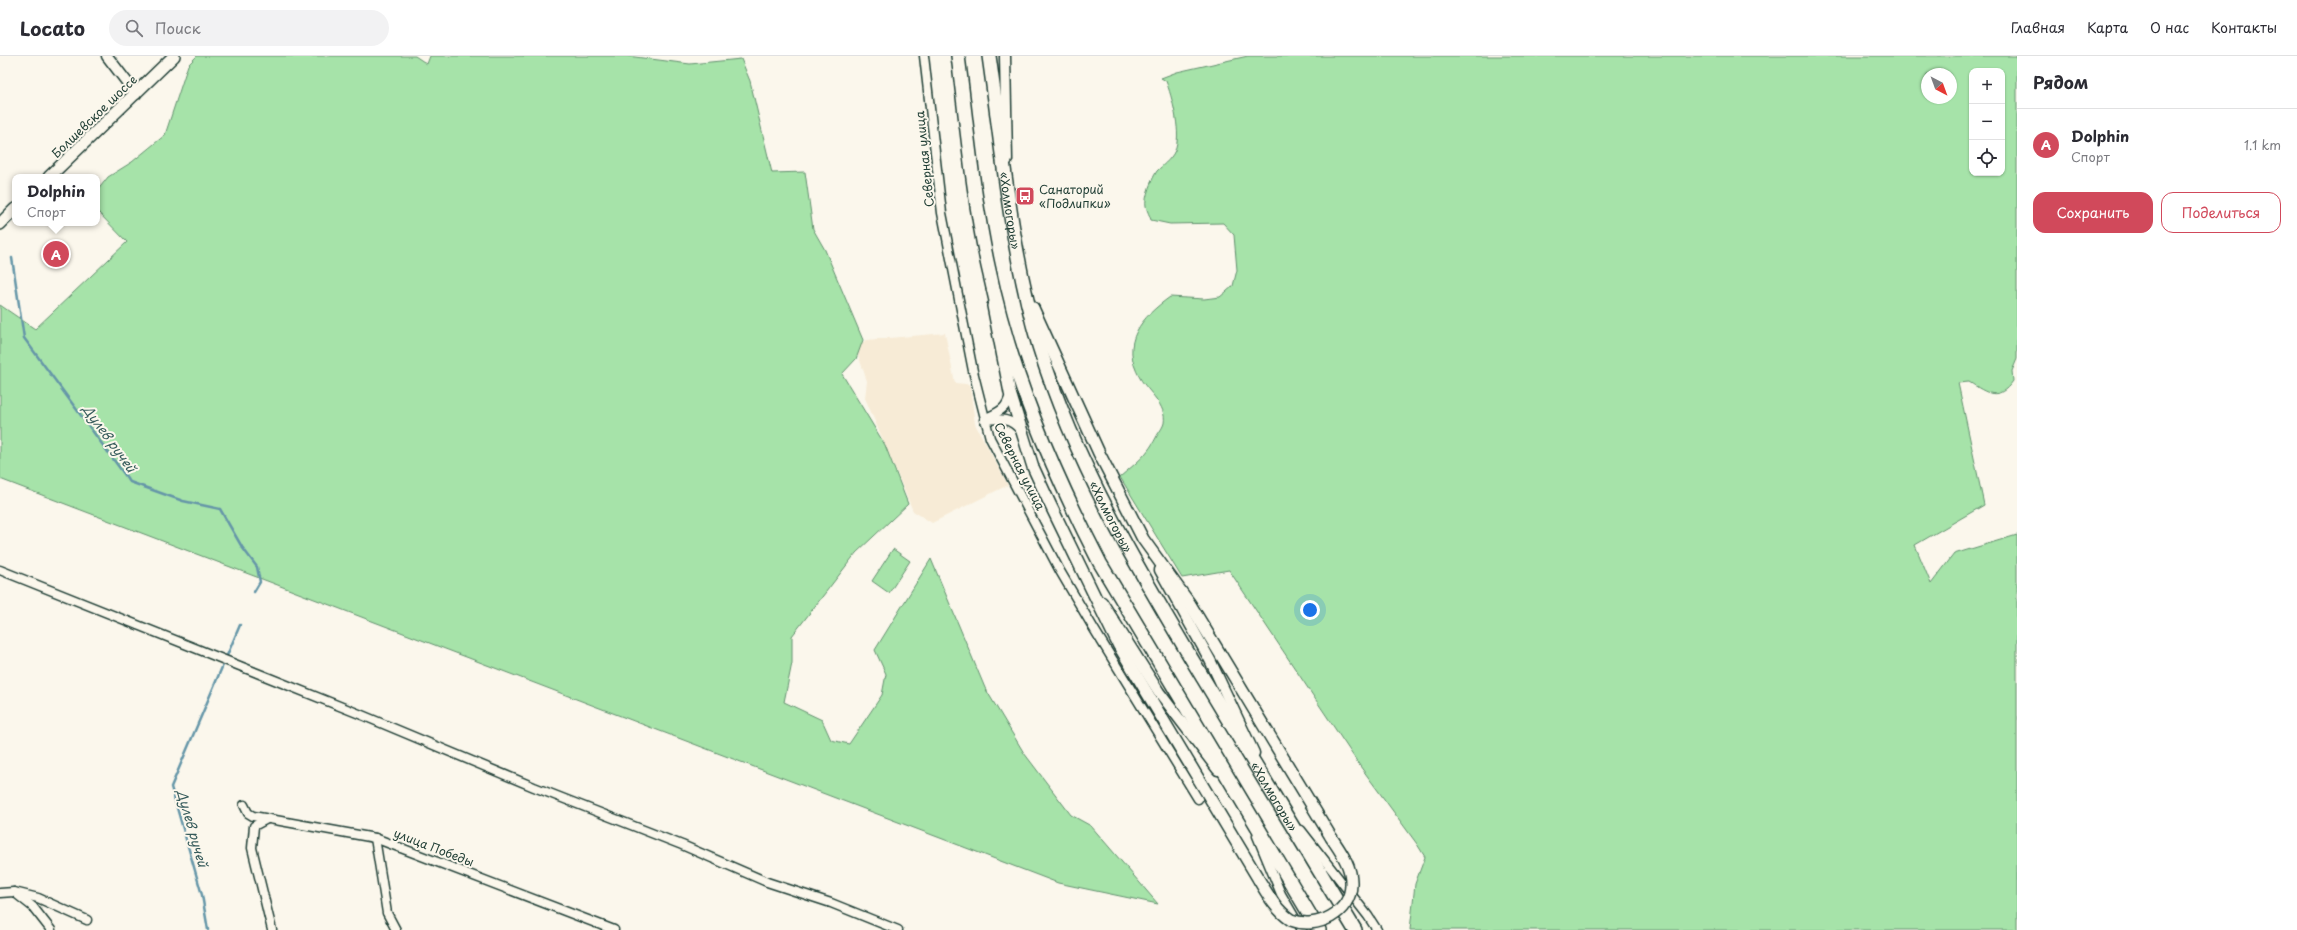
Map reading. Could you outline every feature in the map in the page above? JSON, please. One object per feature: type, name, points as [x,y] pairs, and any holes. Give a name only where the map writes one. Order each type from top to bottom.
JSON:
[{"type":"highway","points":[[958,56],[988,267],[1015,370],[1036,428],[1068,500],[1100,563],[1237,795],[1320,930]]},
{"type":"highway","name":"«Холмогоры»","points":[[989,56],[1006,198],[1024,289],[1040,346],[1078,450],[1100,499],[1155,597],[1355,930]]},
{"type":"main road","name":"Болшевское шоссе","points":[[52,174],[174,56]]},
{"type":"main road","points":[[0,224],[12,212]]},
{"type":"main road","points":[[988,267],[995,326],[1010,393],[1033,466],[1050,504],[1120,646],[1142,686],[1273,903],[1292,921],[1313,926],[1324,924],[1334,918],[1344,908],[1350,896],[1352,883],[1346,862],[1190,604],[1144,539],[1099,453],[1024,289]]},
{"type":"street","points":[[107,56],[136,94]]},
{"type":"street","name":"Северная улица","points":[[924,56],[942,212],[984,420],[990,438],[1060,571],[1198,799]]},
{"type":"street","points":[[1005,56],[1008,132],[1006,198]]},
{"type":"street","points":[[984,420],[1003,409],[1008,403],[1010,393]]},
{"type":"street","points":[[984,420],[1003,418],[1014,423],[1022,432]]},
{"type":"street","points":[[1144,539],[1210,660],[1245,731],[1264,779]]},
{"type":"street","points":[[0,570],[682,845],[767,882],[831,903],[898,930]]},
{"type":"street","points":[[1088,580],[1159,692],[1237,795]]},
{"type":"street","points":[[1275,797],[1368,916],[1377,930]]},
{"type":"street","name":"улица Победы","points":[[244,805],[248,813],[253,816],[375,838],[614,930]]},
{"type":"street","points":[[1246,809],[1281,894],[1302,930]]},
{"type":"street","points":[[267,819],[254,826],[252,848],[272,930]]},
{"type":"street","points":[[375,838],[387,913],[396,930]]},
{"type":"street","points":[[0,893],[14,892],[38,898],[87,920]]},
{"type":"street","points":[[14,892],[33,907],[51,930]]},
{"type":"shaded area","points":[[945,333],[955,383],[970,386],[975,424],[1008,485],[932,523],[913,511],[865,398],[867,381],[855,346],[867,340]]},
{"type":"green space","points":[[197,56],[415,56],[427,64],[430,56],[627,56],[690,64],[741,59],[750,81],[772,173],[805,172],[813,229],[825,250],[863,340],[856,359],[842,374],[885,445],[908,504],[856,553],[792,636],[792,663],[784,702],[822,720],[831,740],[849,744],[882,695],[886,674],[875,650],[931,559],[985,688],[1024,753],[1071,815],[1091,826],[1158,904],[1058,883],[0,479],[0,305],[35,329],[127,242],[100,214],[100,187],[108,177],[132,162],[165,135],[188,65]]},
{"type":"green space","points":[[1248,56],[2017,56],[2017,359],[2012,371],[2013,381],[2008,388],[2002,392],[1992,394],[1969,382],[1958,383],[1984,505],[1915,545],[1931,584],[1954,554],[2017,535],[2017,930],[1410,930],[1415,884],[1425,857],[1417,844],[1360,766],[1229,570],[1182,578],[1120,477],[1146,453],[1154,442],[1164,423],[1163,410],[1143,383],[1134,365],[1132,353],[1133,342],[1137,332],[1151,313],[1170,297],[1204,299],[1220,297],[1233,286],[1237,270],[1234,235],[1223,223],[1170,224],[1151,220],[1146,208],[1146,198],[1153,178],[1157,171],[1166,163],[1175,151],[1177,140],[1177,123],[1171,96],[1166,81],[1161,78],[1177,72]]},
{"type":"green space","points":[[893,549],[910,561],[889,593],[872,581]]},
{"type":"waterway","name":"Дулев ручей","points":[[12,258],[24,338],[130,482],[183,501],[220,509],[242,547],[257,567],[260,582],[254,592]]},
{"type":"waterway","name":"Дулев ручей","points":[[208,930],[202,895],[171,787],[240,625]]},
{"type":"place","name":"Санаторий «Подлипки»","points":[[1025,196]]},
{"type":"place","name":"Dolphin","points":[[56,254]]}]
